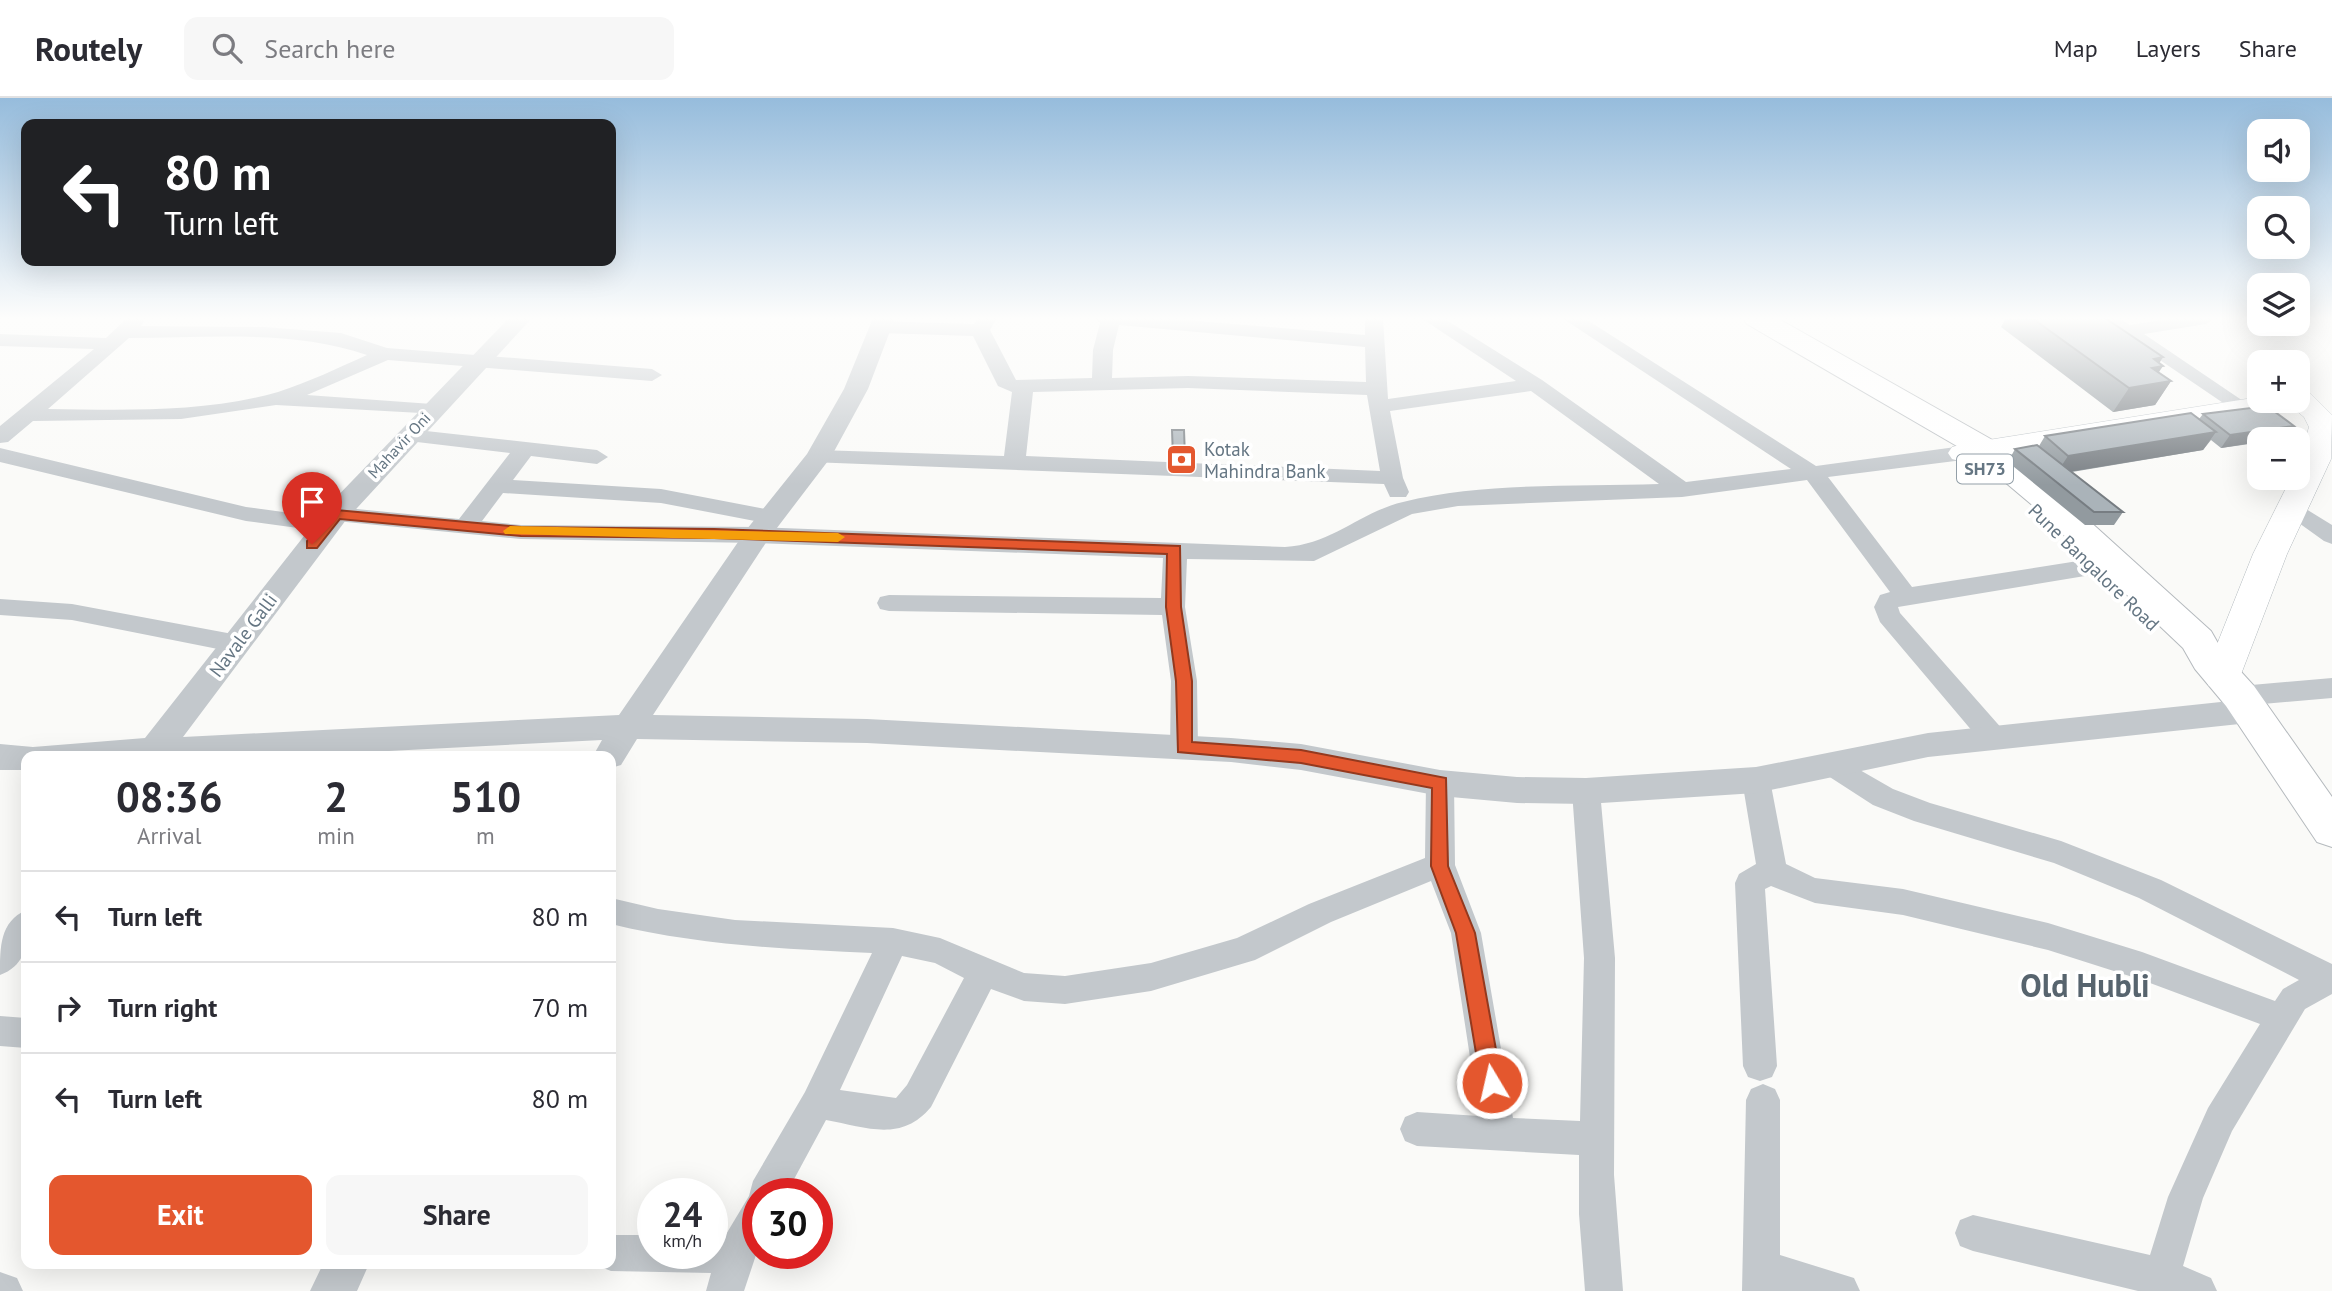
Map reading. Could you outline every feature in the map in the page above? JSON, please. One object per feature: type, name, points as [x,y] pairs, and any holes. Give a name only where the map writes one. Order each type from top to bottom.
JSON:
[{"type":"main road","name":"Pune Bangalore Road","points":[[1835,374],[1974,451],[2043,496],[2198,640],[2332,830]]},
{"type":"main road","points":[[2230,686],[2270,554],[2316,459],[2325,426],[2310,405]]},
{"type":"main road","points":[[1974,451],[2247,406]]},
{"type":"main road","name":"Pune Bangalore Road","points":[[1974,451],[2097,566],[2181,650],[2230,686]]},
{"type":"street","points":[[1,440],[76,374]]},
{"type":"street","points":[[272,399],[336,374]]},
{"type":"street","name":"Mahavir Oni","points":[[332,520],[466,374]]},
{"type":"street","points":[[647,374],[652,374]]},
{"type":"street","points":[[612,751],[764,526],[818,457],[862,374]]},
{"type":"street","points":[[1002,374],[1005,382],[1023,388],[1102,382],[1378,398],[1535,384]]},
{"type":"street","points":[[1102,374],[1102,382]]},
{"type":"street","points":[[1377,374],[1378,398],[1392,478],[1406,508]]},
{"type":"street","points":[[1519,374],[1682,490]]},
{"type":"street","points":[[1659,374],[1814,474],[1906,596]]},
{"type":"street","points":[[2191,374],[2242,407]]},
{"type":"street","points":[[1014,462],[1023,388]]},
{"type":"street","points":[[30,415],[138,417],[272,399],[432,410]]},
{"type":"street","points":[[408,435],[597,457]]},
{"type":"street","points":[[1,440],[246,514],[583,534],[764,526],[1175,550],[1314,553],[1406,508],[1458,499],[1682,490],[1974,451]]},
{"type":"street","points":[[465,527],[524,449]]},
{"type":"street","points":[[818,457],[1014,462],[1392,478]]},
{"type":"street","points":[[496,486],[661,496],[764,526]]},
{"type":"street","points":[[2293,508],[2332,536]]},
{"type":"street","name":"Navale Galli","points":[[154,751],[332,520]]},
{"type":"street","points":[[1175,550],[1174,607],[1184,681],[1184,748]]},
{"type":"street","points":[[1994,738],[1889,616],[1886,607],[1889,601],[1906,596],[2097,566]]},
{"type":"street","points":[[889,603],[1174,607]]},
{"type":"street","points":[[0,607],[72,612],[238,644]]},
{"type":"street","points":[[205,751],[628,727],[867,731],[1301,757],[1440,783],[1517,790],[1586,791],[1756,780],[1928,745],[1994,738],[2230,686],[2332,688]]},
{"type":"street","points":[[0,757],[21,757]]},
{"type":"street","points":[[1832,765],[1894,801],[2062,853],[2150,889],[2330,979]]},
{"type":"street","points":[[1756,780],[1772,870],[1780,879],[1797,886],[1992,920],[2077,943],[2175,975],[2283,1018]]},
{"type":"street","points":[[1440,783],[1440,866],[1466,933],[1499,1134]]},
{"type":"street","points":[[1586,791],[1600,983],[1596,1139],[1597,1240],[1604,1291]]},
{"type":"street","points":[[616,912],[658,922],[736,933],[893,941],[940,951],[983,972],[1024,987],[1065,990],[1151,977],[1244,950],[1320,914],[1440,866]]},
{"type":"street","points":[[1772,870],[1750,883],[1761,1083],[1761,1280],[1840,1291]]},
{"type":"street","points":[[0,959],[21,932]]},
{"type":"street","points":[[775,1178],[817,1103],[893,941]]},
{"type":"street","points":[[817,1103],[895,1115],[908,1109],[919,1096],[983,972]]},
{"type":"street","points":[[2160,1284],[2186,1197],[2220,1120],[2294,999],[2330,979]]},
{"type":"street","points":[[0,1031],[21,1033]]},
{"type":"street","points":[[1417,1129],[1596,1139]]},
{"type":"street","points":[[1973,1233],[2160,1284],[2199,1291]]},
{"type":"street","points":[[725,1291],[735,1255],[742,1241]]},
{"type":"street","points":[[616,1253],[735,1255]]},
{"type":"street","points":[[333,1291],[344,1269]]},
{"type":"building","points":[[2109,374],[2160,374],[2171,381],[2129,388]]},
{"type":"building","points":[[2247,408],[2247,413],[2276,413],[2294,426],[2247,427],[2247,433],[2230,435],[2203,414]]},
{"type":"building","points":[[2191,413],[2216,432],[2068,456],[2045,436]]},
{"type":"building","points":[[1172,430],[1184,430],[1185,457],[1173,457]]},
{"type":"building","points":[[2037,445],[2123,512],[2094,512],[2015,449]]},
{"type":"slow traffic","points":[[510,531],[838,537]]},
{"type":"place","name":"Kotak Mahindra Bank","points":[[1181,460]]},
{"type":"district","name":"Old Hubli","points":[[2085,986]]},
{"type":"route","points":[[312,544],[336,514],[465,527],[583,534],[692,533],[1175,550],[1174,607],[1184,681],[1184,748],[1301,757],[1440,783],[1440,866],[1466,933],[1492,1083]]}]
